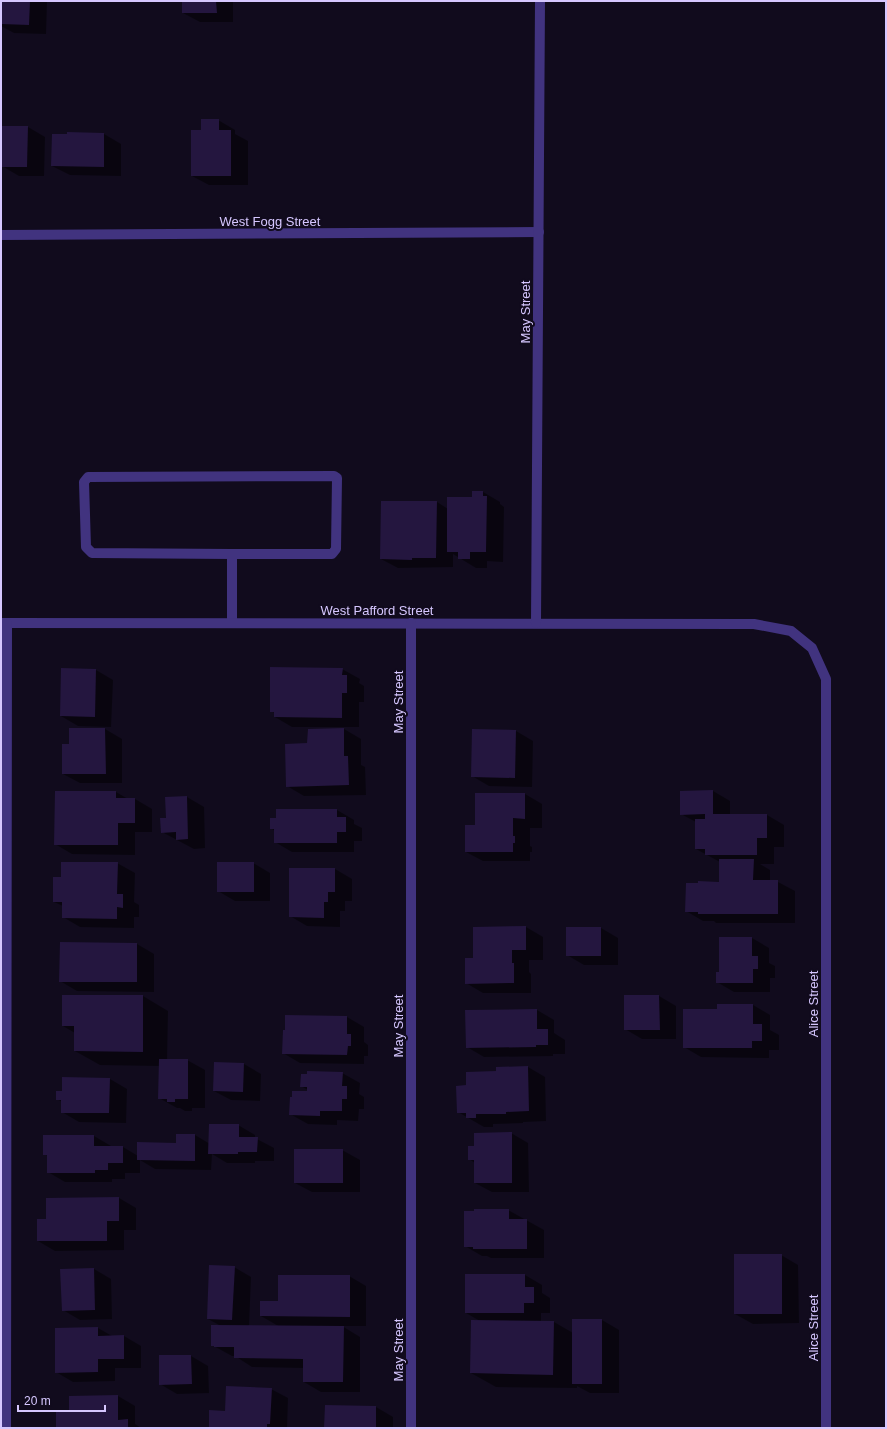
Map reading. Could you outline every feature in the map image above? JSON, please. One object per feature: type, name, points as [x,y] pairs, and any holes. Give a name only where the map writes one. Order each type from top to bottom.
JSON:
[{"type":"street","name":"May Street","points":[[536,623],[540,1]]},
{"type":"street","name":"West Fogg Street","points":[[1,235],[539,232]]},
{"type":"street","points":[[334,476],[337,478],[336,549],[332,554],[232,554],[92,553],[86,547],[84,482],[88,477],[334,476]]},
{"type":"street","points":[[232,554],[232,623]]},
{"type":"street","name":"West Pafford Street","points":[[4,623],[754,624]]},
{"type":"street","points":[[4,623],[6,1428]]},
{"type":"street","name":"May Street","points":[[411,623],[411,1428]]},
{"type":"street","name":"Alice Street","points":[[754,624],[791,631],[812,648],[826,679],[826,1428]]},
{"type":"building","points":[[1,1],[30,1],[29,25],[1,24]]},
{"type":"building","points":[[182,1],[216,1],[217,13],[182,13]]},
{"type":"building","points":[[201,119],[219,119],[219,130],[231,130],[231,176],[191,176],[191,130],[201,130]]},
{"type":"building","points":[[1,126],[28,126],[27,167],[1,167]]},
{"type":"building","points":[[67,132],[104,133],[104,167],[51,166],[52,134],[67,134]]},
{"type":"building","points":[[472,491],[483,491],[483,496],[487,496],[486,552],[470,552],[470,559],[458,559],[458,552],[447,552],[447,497],[472,497]]},
{"type":"building","points":[[381,501],[437,501],[436,558],[412,558],[412,560],[380,559]]},
{"type":"building","points":[[270,667],[343,668],[342,675],[347,675],[347,693],[342,693],[342,718],[274,717],[274,712],[270,712]]},
{"type":"building","points":[[61,668],[96,669],[95,717],[60,716]]},
{"type":"building","points":[[69,728],[105,728],[106,774],[62,774],[62,744],[69,744]]},
{"type":"building","points":[[344,728],[344,756],[348,756],[349,785],[286,787],[285,744],[307,743],[308,729]]},
{"type":"building","points":[[472,729],[516,730],[515,778],[471,777]]},
{"type":"building","points":[[713,790],[713,814],[767,814],[767,838],[757,838],[757,855],[705,855],[705,849],[695,849],[695,819],[705,819],[705,814],[680,815],[680,791]]},
{"type":"building","points":[[55,791],[116,791],[116,798],[135,798],[135,823],[118,823],[118,845],[54,845]]},
{"type":"building","points":[[475,793],[525,793],[525,819],[513,818],[513,836],[515,836],[515,843],[513,843],[513,852],[465,852],[465,825],[475,825]]},
{"type":"building","points":[[187,796],[188,839],[176,840],[176,832],[161,833],[160,818],[166,818],[165,797]]},
{"type":"building","points":[[276,809],[337,809],[337,817],[346,817],[346,832],[337,832],[337,843],[274,843],[274,829],[270,829],[270,818],[276,818]]},
{"type":"building","points":[[719,859],[754,859],[753,880],[778,880],[778,914],[698,914],[698,912],[685,912],[686,883],[698,883],[698,881],[719,882]]},
{"type":"building","points":[[61,862],[118,862],[117,894],[123,894],[123,908],[117,907],[117,919],[62,918],[62,902],[53,902],[53,877],[61,877]]},
{"type":"building","points":[[217,862],[254,862],[254,892],[217,892]]},
{"type":"building","points":[[289,868],[335,868],[335,892],[328,892],[328,902],[324,902],[324,918],[289,917]]},
{"type":"building","points":[[526,926],[526,950],[512,950],[512,963],[514,963],[514,983],[465,984],[465,958],[473,958],[473,927]]},
{"type":"building","points":[[566,927],[601,927],[601,956],[566,956]]},
{"type":"building","points":[[719,937],[752,937],[752,956],[758,956],[758,969],[753,969],[753,983],[716,983],[716,972],[719,972]]},
{"type":"building","points":[[60,942],[137,943],[137,982],[59,982]]},
{"type":"building","points":[[62,995],[143,995],[143,1052],[74,1051],[74,1026],[62,1026]]},
{"type":"building","points":[[624,995],[659,995],[660,1030],[624,1030]]},
{"type":"building","points":[[717,1004],[753,1004],[753,1024],[762,1024],[762,1041],[752,1041],[752,1048],[683,1048],[683,1009],[717,1009]]},
{"type":"building","points":[[537,1009],[537,1029],[548,1029],[548,1045],[536,1045],[536,1047],[466,1048],[465,1010]]},
{"type":"building","points":[[285,1015],[347,1016],[347,1034],[351,1034],[351,1046],[348,1046],[347,1055],[282,1054]]},
{"type":"building","points":[[159,1059],[188,1059],[188,1099],[175,1099],[175,1102],[167,1102],[167,1099],[158,1099]]},
{"type":"building","points":[[214,1062],[244,1063],[243,1092],[213,1091]]},
{"type":"building","points":[[528,1066],[529,1111],[506,1112],[506,1114],[476,1114],[476,1118],[466,1118],[466,1113],[457,1113],[456,1086],[466,1085],[466,1072],[496,1071],[496,1067]]},
{"type":"building","points":[[307,1071],[343,1072],[342,1086],[347,1086],[347,1099],[342,1099],[342,1111],[320,1111],[320,1116],[289,1115],[290,1097],[292,1097],[292,1091],[307,1091],[307,1087],[300,1087],[301,1074],[307,1074]]},
{"type":"building","points":[[62,1077],[110,1078],[109,1113],[61,1113],[61,1100],[56,1100],[56,1091],[62,1091]]},
{"type":"building","points":[[209,1124],[239,1124],[239,1137],[258,1137],[257,1152],[238,1152],[238,1154],[208,1154]]},
{"type":"building","points":[[512,1132],[512,1183],[474,1183],[474,1160],[468,1160],[468,1146],[474,1146],[474,1133]]},
{"type":"building","points":[[176,1134],[195,1134],[195,1161],[137,1160],[137,1142],[176,1143]]},
{"type":"building","points":[[43,1135],[94,1135],[94,1146],[123,1146],[123,1163],[108,1163],[108,1170],[95,1170],[95,1173],[47,1173],[47,1155],[43,1155]]},
{"type":"building","points":[[294,1149],[343,1149],[343,1183],[294,1183]]},
{"type":"building","points":[[119,1197],[119,1221],[107,1221],[107,1241],[37,1241],[37,1219],[46,1219],[46,1198]]},
{"type":"building","points":[[474,1209],[509,1209],[509,1219],[527,1219],[527,1249],[473,1249],[473,1247],[464,1247],[464,1211],[474,1211]]},
{"type":"building","points":[[734,1254],[782,1254],[782,1314],[734,1314]]},
{"type":"building","points":[[209,1265],[235,1266],[232,1320],[207,1319]]},
{"type":"building","points":[[94,1268],[95,1310],[62,1311],[60,1269]]},
{"type":"building","points":[[465,1274],[525,1274],[525,1287],[534,1287],[534,1303],[524,1303],[524,1313],[465,1313]]},
{"type":"building","points":[[278,1275],[350,1275],[350,1317],[260,1316],[260,1301],[278,1301]]},
{"type":"building","points":[[572,1319],[602,1319],[602,1384],[572,1384]]},
{"type":"building","points":[[471,1320],[554,1321],[553,1375],[470,1373]]},
{"type":"building","points":[[211,1325],[344,1326],[343,1382],[303,1382],[303,1359],[234,1358],[234,1347],[211,1346]]},
{"type":"building","points":[[98,1327],[98,1336],[124,1335],[124,1359],[98,1359],[98,1372],[55,1373],[55,1328]]},
{"type":"building","points":[[159,1355],[191,1355],[192,1384],[159,1385]]},
{"type":"building","points":[[226,1386],[272,1388],[270,1424],[267,1424],[267,1428],[209,1428],[209,1410],[225,1411]]},
{"type":"building","points":[[118,1395],[118,1420],[128,1419],[128,1428],[56,1428],[56,1410],[69,1410],[69,1396]]},
{"type":"building","points":[[325,1405],[376,1406],[376,1428],[324,1428]]}]
